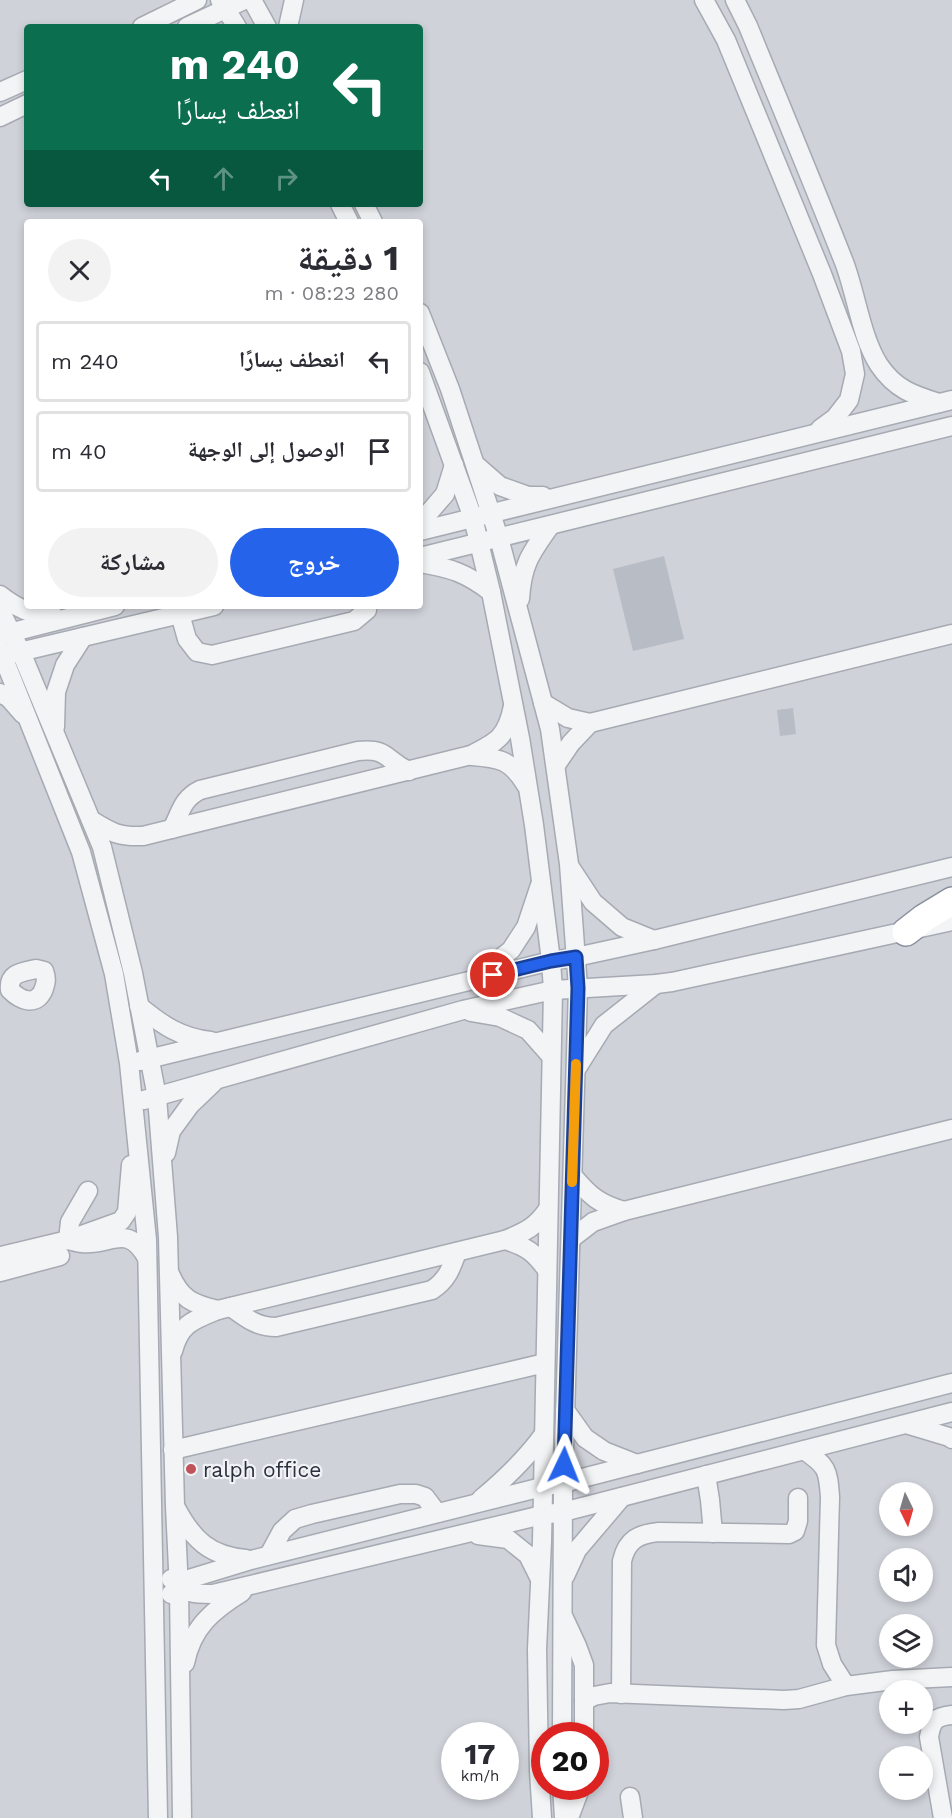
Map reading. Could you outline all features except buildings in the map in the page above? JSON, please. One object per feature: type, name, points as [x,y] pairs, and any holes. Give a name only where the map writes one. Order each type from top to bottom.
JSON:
[{"type":"highway","points":[[906,932],[952,901]]},
{"type":"lane","points":[[149,23],[165,0]]},
{"type":"lane","points":[[149,23],[197,0]]},
{"type":"lane","points":[[192,24],[223,4],[244,0]]},
{"type":"lane","points":[[252,0],[265,24]]},
{"type":"lane","points":[[289,24],[294,0]]},
{"type":"lane","points":[[704,0],[726,40],[822,274],[850,351],[855,374],[849,400],[835,418],[815,433]]},
{"type":"lane","points":[[735,0],[748,26],[845,265],[870,347],[890,379],[909,393],[946,402]]},
{"type":"lane","points":[[223,4],[235,24]]},
{"type":"lane","points":[[0,92],[24,81]]},
{"type":"lane","points":[[0,117],[24,105]]},
{"type":"lane","points":[[423,321],[450,389],[492,513],[519,612],[550,729],[569,864],[578,988],[563,1483],[562,1722]]},
{"type":"lane","points":[[423,380],[472,518],[491,592],[529,790],[551,961],[553,990],[537,1649],[542,1818]]},
{"type":"lane","points":[[423,530],[946,402]]},
{"type":"lane","points":[[423,556],[952,426]]},
{"type":"lane","points":[[423,520],[446,494],[454,465]]},
{"type":"lane","points":[[476,465],[500,486],[528,496],[562,496]]},
{"type":"lane","points":[[519,612],[521,576],[532,552],[550,526]]},
{"type":"lane","points":[[423,564],[446,567],[473,578],[491,592]]},
{"type":"lane","points":[[0,595],[12,604],[39,616],[69,617]]},
{"type":"lane","points":[[5,633],[102,609]]},
{"type":"lane","points":[[6,653],[201,609]]},
{"type":"lane","points":[[180,614],[187,639],[197,652],[212,655],[354,621],[367,609]]},
{"type":"lane","points":[[0,610],[6,653],[28,719],[81,852],[114,974],[129,1063],[147,1258],[158,1818]]},
{"type":"lane","points":[[543,704],[567,718],[590,723],[952,634]]},
{"type":"lane","points":[[55,734],[56,692],[65,665],[83,637]]},
{"type":"lane","points":[[6,653],[55,734],[102,847],[139,1006],[156,1097],[168,1237],[179,1589],[182,1818]]},
{"type":"lane","points":[[0,693],[9,698],[28,719]]},
{"type":"lane","points":[[91,820],[110,832],[124,837],[143,836],[471,755],[494,744],[503,736],[510,721],[513,704]]},
{"type":"lane","points":[[556,765],[571,743],[590,723]]},
{"type":"lane","points":[[172,829],[181,808],[190,795],[200,790],[358,751],[381,752],[397,766],[409,771]]},
{"type":"lane","points":[[471,755],[494,757],[509,764],[519,773],[529,790]]},
{"type":"lane","points":[[111,883],[112,863],[126,847],[143,836]]},
{"type":"lane","points":[[569,864],[593,902],[622,927],[654,940]]},
{"type":"lane","points":[[129,1063],[551,961],[675,935],[952,867]]},
{"type":"lane","points":[[474,980],[511,950],[526,927],[541,881]]},
{"type":"lane","points":[[134,1102],[463,1010],[553,990],[664,983],[952,921]]},
{"type":"lane","points":[[576,1070],[604,1025],[664,983]]},
{"type":"lane","points":[[139,1006],[163,1025],[194,1039],[222,1041]]},
{"type":"lane","points":[[463,1010],[500,1017],[528,1030],[551,1056]]},
{"type":"lane","points":[[162,1166],[171,1131],[190,1105],[215,1080]]},
{"type":"lane","points":[[571,1239],[593,1222],[624,1211],[952,1128]]},
{"type":"lane","points":[[0,1272],[64,1248],[121,1221],[127,1212],[130,1167],[138,1147]]},
{"type":"lane","points":[[573,1176],[585,1191],[606,1206],[624,1211]]},
{"type":"lane","points":[[64,1248],[70,1222],[88,1191]]},
{"type":"lane","points":[[171,1360],[177,1338],[184,1327],[197,1318],[224,1309],[505,1240],[525,1232],[539,1222],[548,1209]]},
{"type":"lane","points":[[0,1265],[0,1255],[125,1238],[141,1246],[147,1258]]},
{"type":"lane","points":[[505,1240],[522,1245],[535,1254],[547,1270]]},
{"type":"lane","points":[[169,1271],[176,1287],[185,1298],[200,1306],[224,1309],[252,1323],[265,1327],[276,1327],[432,1290],[442,1283],[451,1271],[457,1252]]},
{"type":"lane","points":[[173,1450],[545,1363]]},
{"type":"lane","points":[[154,1611],[166,1598],[192,1578],[251,1560],[945,1385],[952,1374]]},
{"type":"lane","points":[[565,1410],[585,1438],[604,1451],[637,1464]]},
{"type":"lane","points":[[153,1543],[167,1574],[179,1589],[196,1594],[213,1594],[542,1515],[563,1512],[909,1425],[952,1412]]},
{"type":"lane","points":[[909,1425],[952,1439]]},
{"type":"lane","points":[[477,1503],[530,1454],[543,1434]]},
{"type":"lane","points":[[804,1450],[821,1462],[828,1474],[830,1497],[826,1645],[832,1664],[846,1686]]},
{"type":"lane","points":[[706,1475],[713,1533]]},
{"type":"lane","points":[[269,1555],[282,1531],[295,1519],[312,1514],[400,1494],[416,1494],[424,1497],[437,1513]]},
{"type":"lane","points":[[562,1583],[577,1550],[622,1497]]},
{"type":"lane","points":[[621,1694],[624,1550],[634,1539],[645,1534],[659,1532],[789,1534],[795,1531],[798,1521],[798,1498]]},
{"type":"lane","points":[[175,1506],[194,1538],[229,1558],[251,1560]]},
{"type":"lane","points":[[468,1533],[508,1539],[528,1555],[540,1579]]},
{"type":"lane","points":[[179,1691],[188,1651],[196,1631],[222,1604],[255,1584]]},
{"type":"lane","points":[[562,1614],[584,1665],[584,1722]]},
{"type":"lane","points":[[584,1701],[594,1696],[610,1693],[784,1700],[799,1699],[846,1686],[893,1680],[952,1677]]},
{"type":"lane","points":[[943,1818],[929,1737],[931,1724],[939,1717],[952,1715]]},
{"type":"lane","points":[[630,1797],[633,1818]]},
{"type":"lane","points":[[563,1800],[564,1818]]},
{"type":"lane","points":[[569,1818],[576,1800]]},
{"type":"shaded area","points":[[0,0],[952,0],[952,1818],[0,1818]]},
{"type":"slow traffic","points":[[572,1182],[576,1064]]},
{"type":"place","name":"ralph office","points":[[191,1469]]},
{"type":"route","points":[[493,975],[576,957],[578,988],[564,1465]]}]
